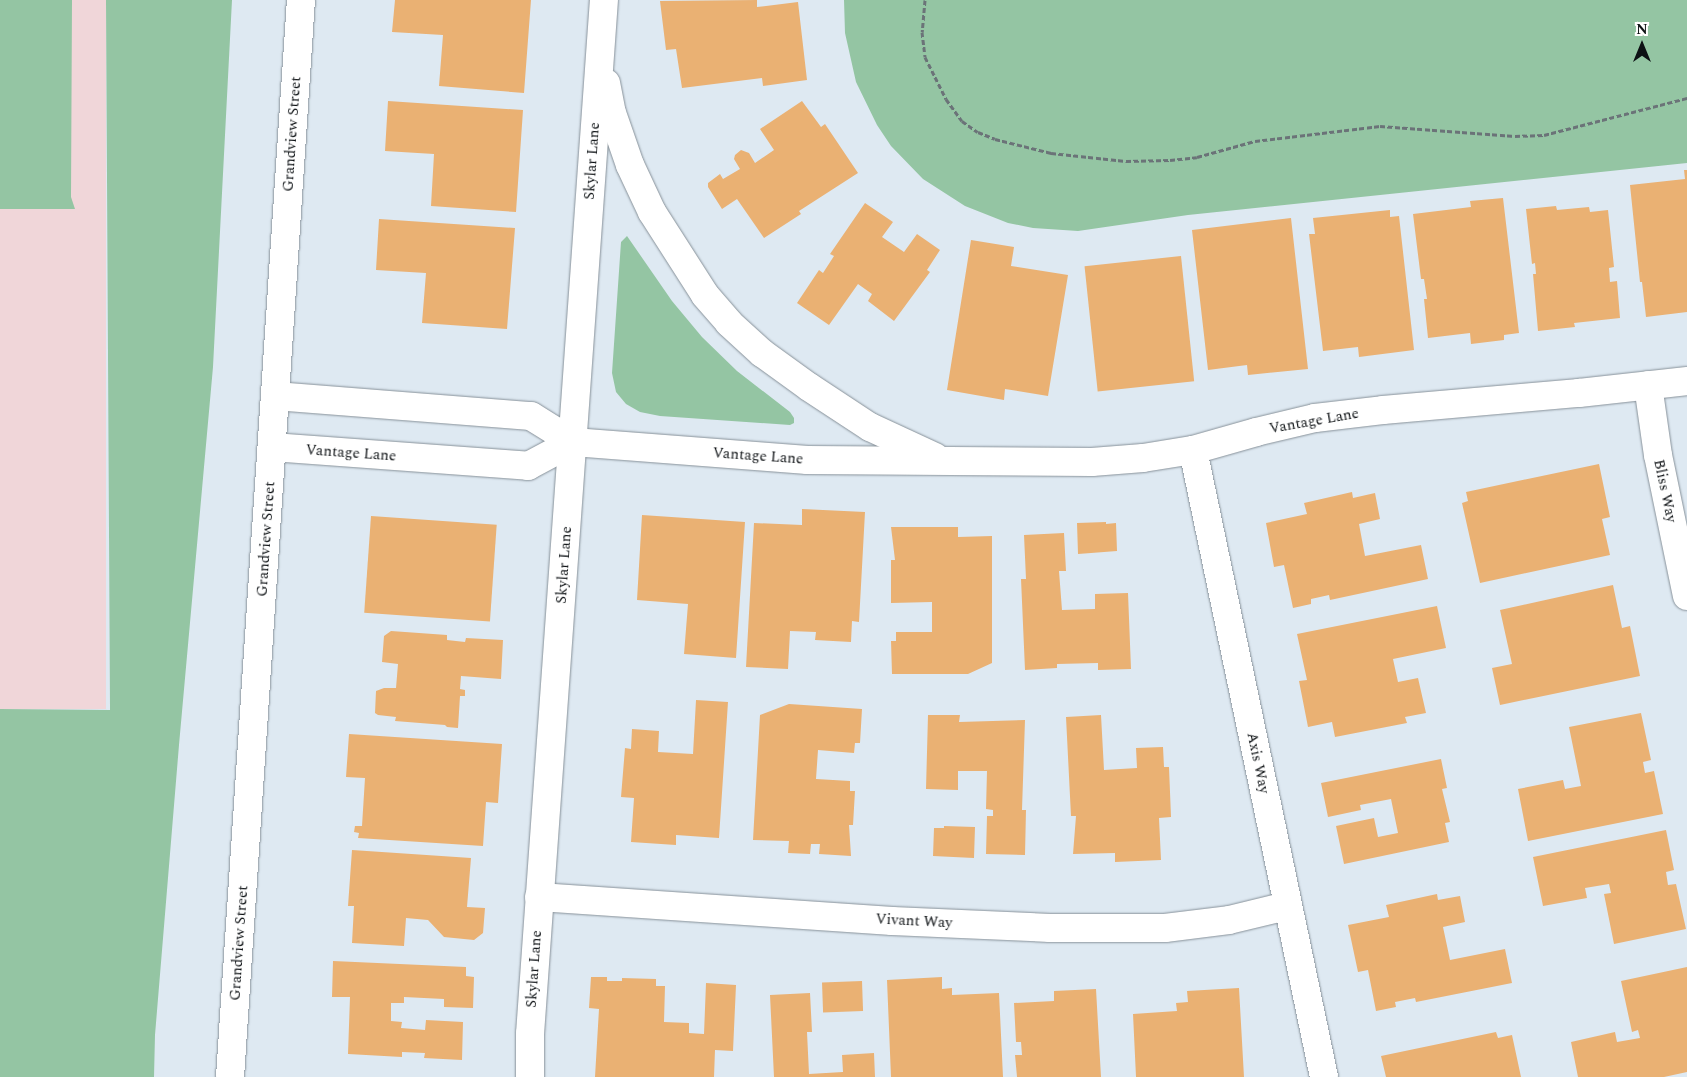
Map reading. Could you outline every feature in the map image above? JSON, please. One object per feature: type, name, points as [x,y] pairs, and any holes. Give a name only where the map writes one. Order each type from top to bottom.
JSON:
[{"type":"street","name":"Grandview Street","points":[[230,1077],[301,0]]},
{"type":"street","name":"Skylar Lane","points":[[530,1077],[530,1034],[539,897],[604,0]]},
{"type":"street","name":"Skylar Lane","points":[[600,52],[612,113],[633,173],[652,212],[683,262],[705,295],[729,323]]},
{"type":"street","name":"Vantage Lane","points":[[729,323],[762,353],[870,427],[943,460]]},
{"type":"street","name":"Vantage Lane","points":[[275,396],[531,416],[573,442],[806,460],[1092,462],[1143,458],[1193,450],[1315,418],[1687,381]]},
{"type":"street","name":"Bliss Way","points":[[1648,385],[1658,455],[1687,596]]},
{"type":"street","name":"Vantage Lane","points":[[272,447],[528,466],[573,442]]},
{"type":"street","name":"Axis Way","points":[[1193,450],[1324,1077]]},
{"type":"street","name":"Vivant Way","points":[[539,897],[892,920],[1050,928],[1165,928],[1228,920],[1287,906]]},
{"type":"path","points":[[925,0],[922,32],[925,57],[946,98],[962,121],[978,132],[995,139],[1051,153],[1126,161],[1170,160],[1197,157],[1255,141],[1356,127],[1380,126],[1515,136],[1544,135],[1687,98]]},
{"type":"shaded area","points":[[0,0],[106,0],[106,709],[0,709]]},
{"type":"green space","points":[[0,0],[72,0],[71,197],[75,209],[0,209]]},
{"type":"green space","points":[[106,0],[232,0],[213,367],[179,745],[155,1035],[154,1077],[0,1077],[0,709],[110,710]]},
{"type":"green space","points":[[844,0],[1687,0],[1687,163],[1188,215],[1078,231],[1033,228],[1008,223],[965,206],[923,179],[891,146],[877,125],[856,82],[845,33]]},
{"type":"green space","points":[[627,236],[672,301],[702,337],[737,371],[790,412],[794,418],[794,423],[790,425],[660,416],[640,412],[626,404],[616,392],[612,373],[621,242]]},
{"type":"building","points":[[395,0],[531,0],[524,93],[439,86],[443,35],[392,32]]},
{"type":"building","points":[[757,0],[757,7],[798,2],[807,80],[763,86],[762,78],[682,88],[676,49],[666,50],[660,1]]},
{"type":"building","points":[[388,101],[523,110],[516,212],[431,206],[434,154],[385,151]]},
{"type":"building","points":[[802,101],[821,127],[825,124],[858,173],[799,211],[801,214],[764,238],[737,199],[722,209],[708,187],[708,183],[720,174],[723,179],[740,169],[734,159],[735,155],[741,150],[749,153],[755,163],[774,150],[760,129]]},
{"type":"building","points":[[1684,170],[1687,170],[1687,312],[1646,317],[1642,282],[1640,282],[1630,185],[1685,179]]},
{"type":"building","points":[[1503,198],[1519,333],[1504,335],[1504,340],[1471,344],[1470,333],[1428,338],[1424,299],[1427,299],[1424,279],[1421,279],[1413,214],[1471,207],[1470,201]]},
{"type":"building","points":[[865,203],[893,222],[882,237],[904,252],[917,234],[940,250],[927,270],[930,272],[894,321],[868,301],[872,294],[858,284],[829,325],[797,303],[819,270],[823,273],[834,256],[830,254]]},
{"type":"building","points":[[1556,206],[1557,210],[1589,207],[1590,212],[1608,210],[1614,267],[1609,268],[1610,282],[1617,281],[1620,318],[1574,323],[1575,327],[1538,331],[1533,274],[1536,274],[1535,263],[1532,264],[1526,209]]},
{"type":"building","points":[[1390,210],[1390,217],[1399,216],[1414,350],[1359,357],[1358,347],[1323,351],[1309,234],[1315,234],[1313,218]]},
{"type":"building","points":[[1291,218],[1308,369],[1248,375],[1247,365],[1208,370],[1192,230]]},
{"type":"building","points":[[379,219],[515,228],[507,329],[422,323],[426,273],[376,270]]},
{"type":"building","points":[[971,240],[1014,247],[1011,266],[1068,275],[1048,396],[1005,389],[1004,400],[947,390]]},
{"type":"building","points":[[1181,256],[1194,381],[1098,391],[1085,266]]},
{"type":"building","points":[[1599,464],[1610,517],[1602,519],[1610,555],[1480,583],[1462,503],[1468,501],[1466,492]]},
{"type":"building","points":[[1352,492],[1353,498],[1375,493],[1380,519],[1359,524],[1365,556],[1421,545],[1428,579],[1330,600],[1329,595],[1311,599],[1311,604],[1293,608],[1284,565],[1274,567],[1266,523],[1307,514],[1304,503]]},
{"type":"building","points":[[802,509],[865,512],[859,622],[852,621],[851,642],[815,640],[816,632],[790,631],[788,669],[746,667],[754,523],[802,525]]},
{"type":"building","points":[[642,515],[745,522],[736,658],[684,654],[688,604],[637,600]]},
{"type":"building","points":[[371,516],[497,525],[490,622],[364,613]]},
{"type":"building","points":[[1106,522],[1106,524],[1116,523],[1117,551],[1078,554],[1077,523]]},
{"type":"building","points":[[891,527],[958,527],[958,537],[992,536],[992,663],[968,674],[892,674],[891,641],[896,641],[896,632],[932,632],[932,602],[891,603],[891,560],[895,560]]},
{"type":"building","points":[[1064,533],[1066,571],[1059,571],[1062,610],[1095,609],[1095,594],[1128,593],[1131,669],[1098,670],[1098,663],[1057,664],[1057,668],[1025,670],[1021,579],[1026,579],[1024,535]]},
{"type":"building","points":[[1613,585],[1622,628],[1630,626],[1640,676],[1500,705],[1492,668],[1512,664],[1500,610]]},
{"type":"building","points":[[1437,606],[1446,648],[1393,659],[1398,682],[1418,678],[1426,713],[1405,717],[1407,723],[1335,737],[1332,722],[1308,727],[1299,681],[1307,680],[1297,634]]},
{"type":"building","points":[[391,631],[447,635],[447,640],[465,642],[466,638],[503,640],[501,679],[461,676],[460,689],[465,690],[465,696],[460,696],[458,728],[445,725],[395,721],[396,717],[378,715],[375,713],[376,691],[384,688],[396,688],[398,664],[382,662],[384,636]]},
{"type":"building","points":[[696,700],[728,702],[719,838],[676,835],[676,845],[631,842],[634,798],[621,797],[625,748],[631,749],[632,729],[659,731],[658,752],[693,754]]},
{"type":"building","points":[[789,704],[862,709],[860,743],[855,743],[854,753],[818,750],[816,779],[850,781],[850,791],[855,791],[853,825],[849,825],[851,856],[819,854],[820,844],[811,844],[810,854],[788,853],[789,841],[753,840],[760,715]]},
{"type":"building","points":[[1641,713],[1651,760],[1643,762],[1645,773],[1654,771],[1663,814],[1528,841],[1518,789],[1563,780],[1565,789],[1581,786],[1569,727]]},
{"type":"building","points":[[928,715],[960,715],[959,722],[1025,720],[1022,810],[1026,810],[1025,855],[986,854],[987,816],[993,816],[993,810],[986,809],[987,771],[958,771],[958,790],[926,789]]},
{"type":"building","points":[[1101,715],[1104,770],[1137,768],[1136,748],[1163,747],[1164,767],[1169,767],[1171,817],[1159,818],[1161,860],[1115,862],[1115,853],[1073,854],[1076,816],[1071,816],[1066,717]]},
{"type":"building","points":[[349,734],[502,744],[498,803],[486,802],[483,846],[358,838],[359,833],[354,832],[355,826],[362,826],[365,778],[346,777]]},
{"type":"building","points":[[1441,759],[1447,788],[1442,789],[1450,822],[1445,823],[1449,842],[1344,864],[1336,826],[1374,818],[1378,837],[1398,833],[1391,799],[1360,805],[1361,810],[1328,817],[1321,783]]},
{"type":"building","points":[[944,826],[975,827],[974,858],[933,856],[934,828],[944,828]]},
{"type":"building","points":[[1666,830],[1674,870],[1666,872],[1668,885],[1676,884],[1686,929],[1614,944],[1604,894],[1611,893],[1609,884],[1585,888],[1587,898],[1543,906],[1533,857]]},
{"type":"building","points":[[352,850],[471,858],[467,907],[485,908],[483,933],[474,940],[444,937],[428,920],[406,918],[404,946],[352,943],[354,906],[348,906]]},
{"type":"building","points":[[1437,894],[1438,900],[1460,896],[1465,922],[1443,927],[1450,960],[1505,949],[1512,983],[1416,1002],[1415,998],[1395,1002],[1396,1007],[1376,1011],[1368,970],[1358,972],[1348,925],[1389,917],[1386,905]]},
{"type":"building","points":[[333,961],[466,967],[466,976],[474,977],[473,1008],[444,1007],[444,999],[404,997],[404,1003],[391,1003],[391,1021],[402,1022],[401,1028],[425,1030],[426,1020],[463,1022],[462,1060],[424,1058],[425,1053],[402,1052],[402,1057],[348,1054],[350,997],[332,997]]},
{"type":"building","points":[[1687,967],[1687,1072],[1664,1077],[1578,1077],[1571,1042],[1615,1032],[1617,1042],[1640,1038],[1638,1030],[1632,1032],[1621,981]]},
{"type":"building","points":[[591,977],[607,977],[607,981],[622,981],[622,978],[656,979],[656,986],[665,986],[664,1022],[689,1023],[689,1033],[704,1034],[706,983],[736,985],[733,1051],[715,1050],[714,1077],[595,1077],[599,1009],[589,1008]]},
{"type":"building","points":[[942,977],[942,989],[952,988],[952,995],[999,993],[1003,1077],[891,1077],[887,980]]},
{"type":"building","points":[[862,981],[863,1011],[823,1012],[822,982]]},
{"type":"building","points":[[1239,988],[1244,1077],[1136,1077],[1133,1014],[1177,1011],[1176,1003],[1188,1002],[1187,991]]},
{"type":"building","points":[[1096,989],[1101,1077],[1017,1077],[1015,1055],[1022,1055],[1021,1042],[1016,1042],[1014,1003],[1054,1001],[1054,991]]},
{"type":"building","points":[[810,993],[812,1032],[807,1032],[809,1074],[843,1072],[842,1055],[874,1053],[875,1077],[774,1077],[770,995]]},
{"type":"building","points":[[1496,1032],[1498,1038],[1512,1035],[1521,1077],[1386,1077],[1381,1056]]}]
